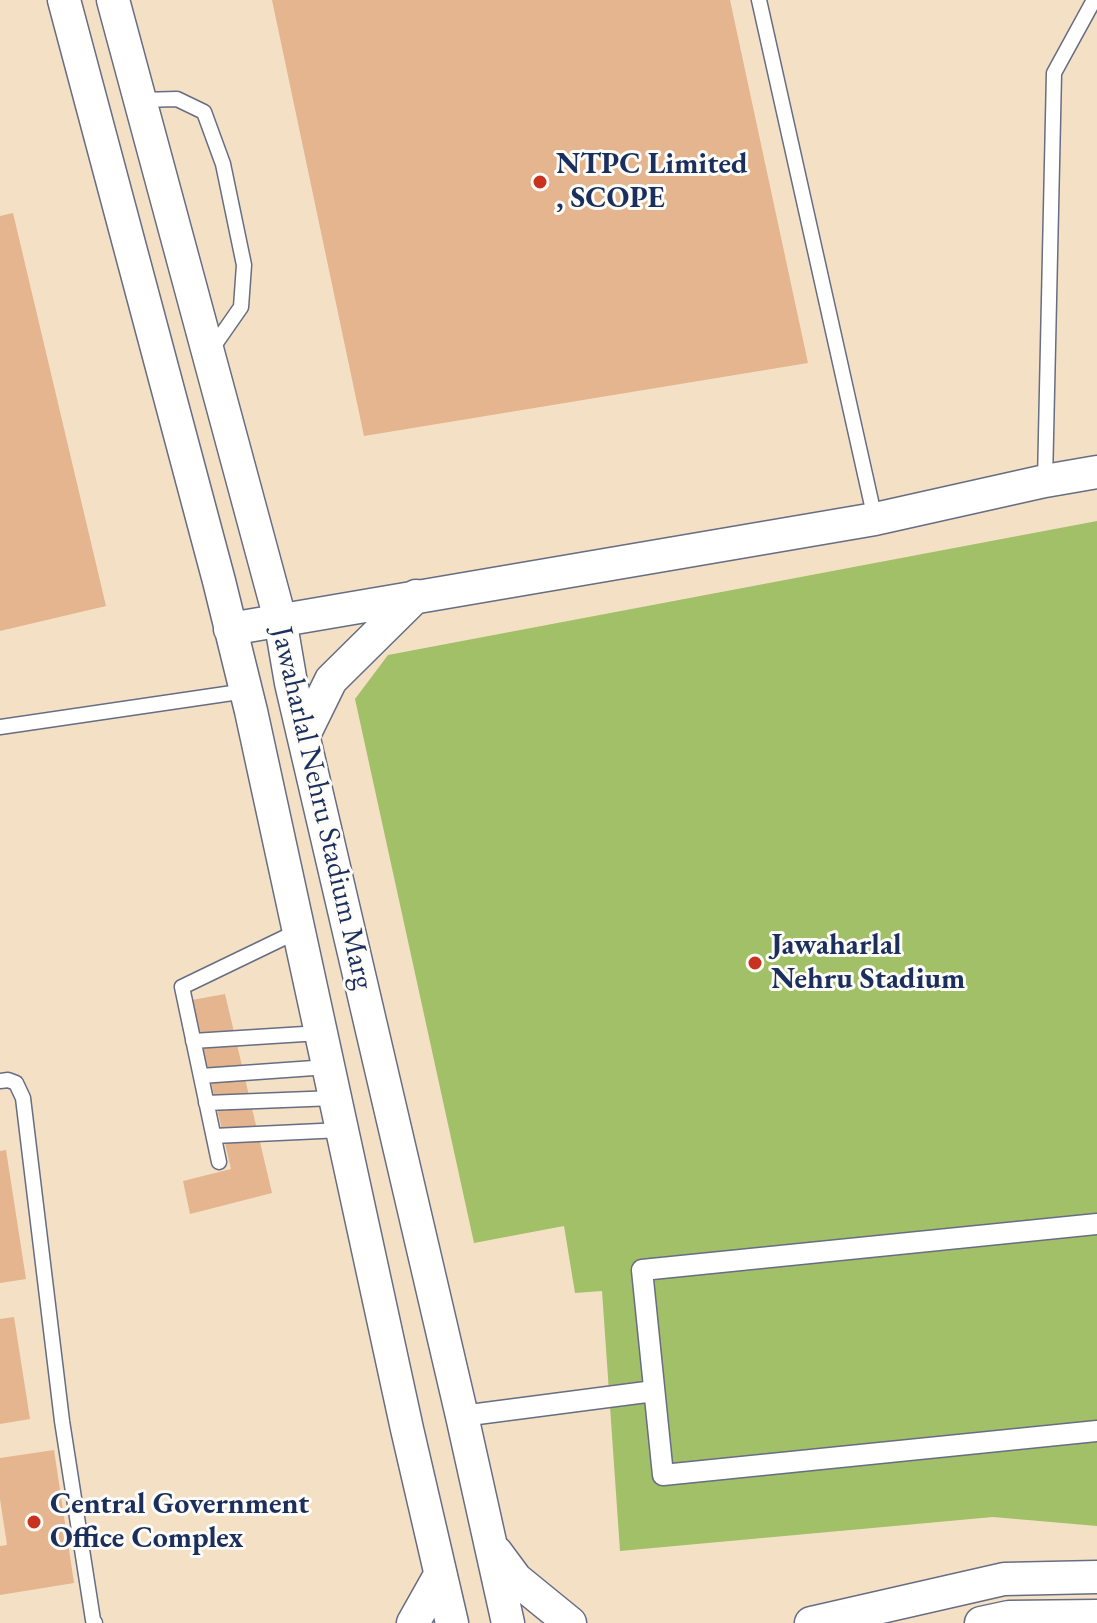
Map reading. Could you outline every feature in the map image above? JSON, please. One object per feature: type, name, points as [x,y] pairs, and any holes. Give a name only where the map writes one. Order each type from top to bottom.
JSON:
[{"type":"street","name":"Jawaharlal Nehru Stadium Marg","points":[[64,0],[246,691],[403,1415],[452,1623]]},
{"type":"street","name":"Jawaharlal Nehru Stadium Marg","points":[[113,0],[280,619],[291,683],[508,1623]]},
{"type":"street","points":[[230,629],[875,519],[1097,472]]},
{"type":"street","points":[[304,735],[331,680],[416,596]]},
{"type":"street","points":[[1097,1224],[642,1270],[663,1475],[1097,1431]]},
{"type":"street","points":[[462,1416],[654,1391]]},
{"type":"street","points":[[492,1547],[516,1579],[570,1623]]},
{"type":"street","points":[[413,1623],[440,1575]]},
{"type":"street","points":[[811,1623],[1004,1579],[1097,1577]]},
{"type":"street","points":[[981,1623],[1009,1617],[1097,1616]]},
{"type":"lane","points":[[759,0],[875,519]]},
{"type":"lane","points":[[1045,481],[1054,73],[1094,0]]},
{"type":"lane","points":[[140,100],[177,99],[204,112],[223,164],[244,265],[241,307],[208,354]]},
{"type":"lane","points":[[0,727],[246,691]]},
{"type":"lane","points":[[219,1162],[182,987],[298,931]]},
{"type":"lane","points":[[193,1041],[321,1033]]},
{"type":"lane","points":[[201,1076],[331,1082]]},
{"type":"lane","points":[[0,1081],[16,1083],[23,1098],[62,1421],[95,1623]]},
{"type":"lane","points":[[206,1103],[331,1082]]},
{"type":"lane","points":[[214,1136],[342,1130]]},
{"type":"green space","name":"Jawaharlal Nehru Stadium","points":[[1097,521],[1097,1526],[993,1517],[620,1551],[602,1291],[575,1293],[564,1226],[474,1243],[355,699],[388,655]]},
{"type":"building","name":"NTPC Limited , SCOPE","points":[[272,0],[730,0],[808,363],[364,436]]},
{"type":"building","points":[[13,213],[106,606],[0,631],[0,216]]},
{"type":"building","points":[[225,994],[272,1193],[190,1214],[183,1181],[231,1169],[192,1000]]},
{"type":"building","points":[[6,1150],[26,1279],[0,1283],[0,1151]]},
{"type":"building","points":[[14,1317],[30,1419],[0,1424],[0,1319]]},
{"type":"building","name":"Central Government Office Complex","points":[[54,1450],[74,1583],[0,1595],[0,1546],[7,1545],[0,1499],[0,1458]]},
{"type":"place","name":"NTPC Limited , SCOPE","points":[[540,182]]},
{"type":"place","name":"Jawaharlal Nehru Stadium","points":[[755,963]]},
{"type":"place","name":"Central Government Office Complex","points":[[34,1522]]}]
